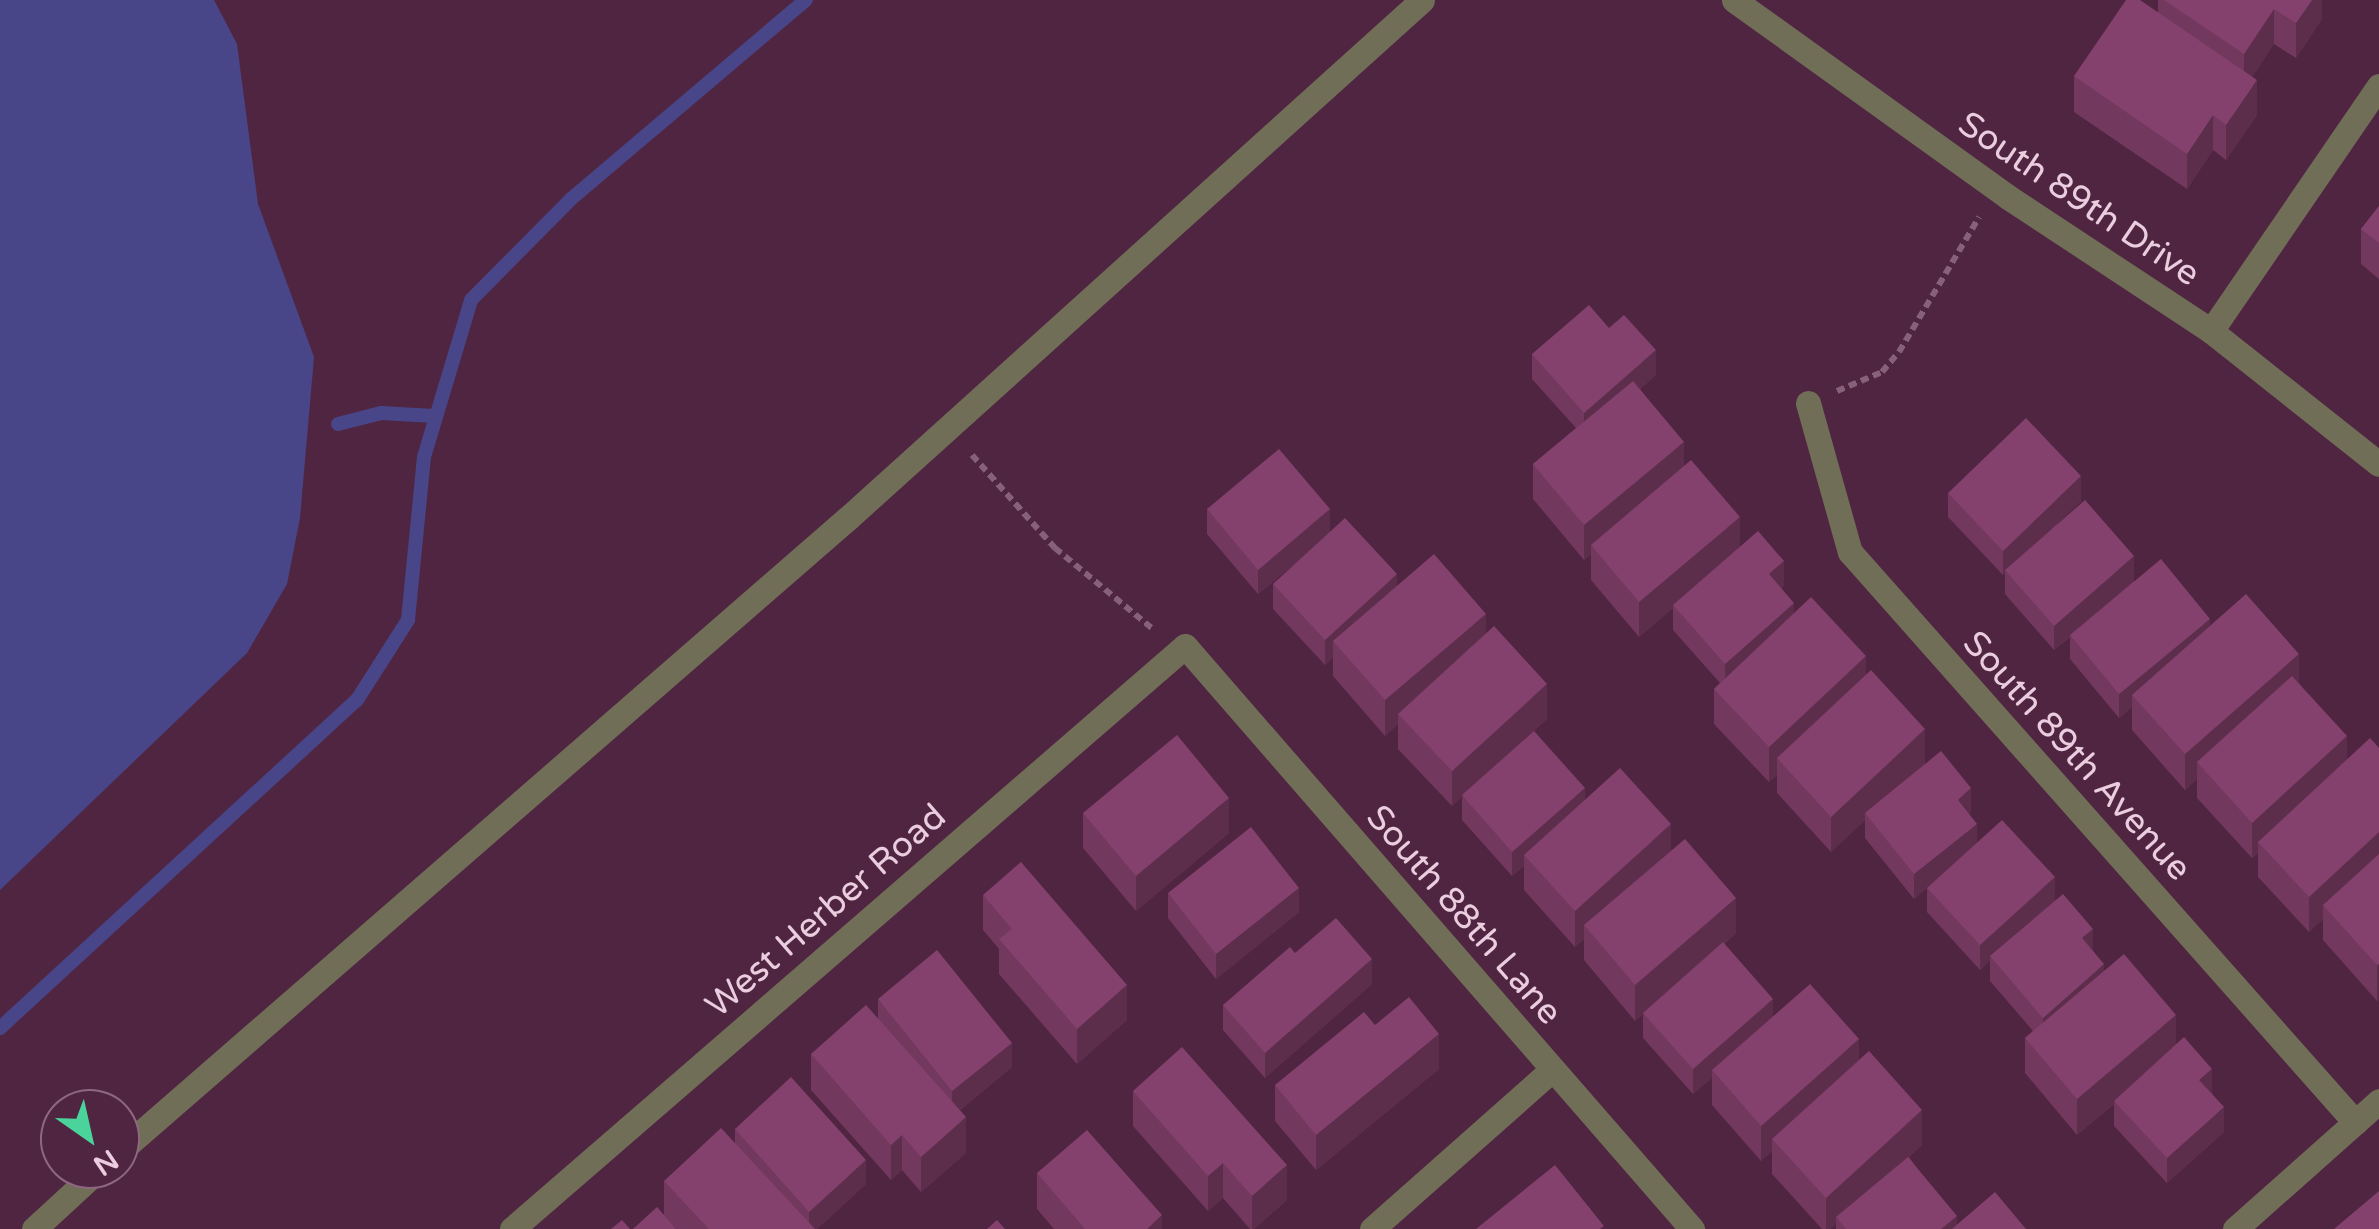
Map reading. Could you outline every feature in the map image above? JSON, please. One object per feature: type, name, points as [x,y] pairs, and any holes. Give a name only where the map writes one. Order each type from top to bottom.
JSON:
[{"type":"street","points":[[140,1133],[953,423],[1422,0]]},
{"type":"street","name":"South 89th Drive","points":[[1734,0],[1996,188],[2211,331],[2379,464]]},
{"type":"street","points":[[2211,331],[2379,86]]},
{"type":"street","name":"South 89th Avenue","points":[[1808,403],[1850,552],[2355,1122]]},
{"type":"street","name":"South 88th Lane","points":[[1185,646],[1692,1229]]},
{"type":"street","name":"West Herber Road","points":[[512,1229],[1185,646]]},
{"type":"street","points":[[1372,1229],[1552,1070]]},
{"type":"street","points":[[2236,1229],[2379,1101]]},
{"type":"street","points":[[34,1229],[77,1189]]},
{"type":"path","points":[[1808,403],[1882,372],[1922,319],[1996,188]]},
{"type":"path","points":[[953,423],[986,476],[1055,548],[1143,623],[1185,646]]},
{"type":"shaded area","points":[[0,0],[214,0],[237,44],[258,204],[314,357],[300,518],[287,584],[247,653],[0,890]]},
{"type":"building","points":[[2126,0],[2140,0],[2257,80],[2226,125],[2213,115],[2187,154],[2074,76]]},
{"type":"building","points":[[2164,0],[2312,0],[2296,23],[2274,9],[2244,54]]},
{"type":"building","points":[[2379,206],[2379,243],[2361,229]]},
{"type":"building","points":[[1589,305],[1609,328],[1624,315],[1656,350],[1584,413],[1532,354]]},
{"type":"building","points":[[1633,381],[1684,442],[1584,525],[1533,464]]},
{"type":"building","points":[[2026,418],[2081,476],[2003,551],[1948,493]]},
{"type":"building","points":[[1279,449],[1330,509],[1258,570],[1207,509]]},
{"type":"building","points":[[1691,460],[1740,517],[1639,602],[1591,545]]},
{"type":"building","points":[[2085,500],[2134,556],[2054,626],[2005,570]]},
{"type":"building","points":[[1345,518],[1397,574],[1325,640],[1273,584]]},
{"type":"building","points":[[1758,531],[1784,561],[1769,574],[1794,603],[1725,664],[1673,605]]},
{"type":"building","points":[[1434,554],[1486,614],[1385,700],[1333,641]]},
{"type":"building","points":[[2161,559],[2210,619],[2119,694],[2070,635]]},
{"type":"building","points":[[2246,594],[2299,654],[2185,754],[2132,695]]},
{"type":"building","points":[[1811,597],[1866,656],[1769,747],[1714,689]]},
{"type":"building","points":[[1494,626],[1547,684],[1452,771],[1398,714]]},
{"type":"building","points":[[1871,670],[1925,729],[1831,817],[1777,758]]},
{"type":"building","points":[[2292,676],[2347,736],[2252,823],[2197,762]]},
{"type":"building","points":[[1534,731],[1585,788],[1512,852],[1462,795]]},
{"type":"building","points":[[1177,735],[1229,798],[1136,876],[1083,813]]},
{"type":"building","points":[[2370,738],[2379,748],[2379,832],[2309,897],[2258,842]]},
{"type":"building","points":[[1941,751],[1971,788],[1958,800],[1977,824],[1914,874],[1865,813]]},
{"type":"building","points":[[1620,768],[1671,824],[1575,911],[1524,855]]},
{"type":"building","points":[[2002,820],[2055,877],[1980,945],[1927,888]]},
{"type":"building","points":[[1251,827],[1299,888],[1216,954],[1168,893]]},
{"type":"building","points":[[1685,839],[1736,898],[1635,985],[1584,925]]},
{"type":"building","points":[[2379,854],[2379,964],[2377,965],[2323,905]]},
{"type":"building","points":[[1021,862],[1127,985],[1077,1029],[999,939],[1012,929],[983,895]]},
{"type":"building","points":[[2063,894],[2093,929],[2082,938],[2104,964],[2043,1018],[1990,956]]},
{"type":"building","points":[[1336,918],[1372,959],[1265,1053],[1223,1005],[1290,947],[1295,953]]},
{"type":"building","points":[[1723,942],[1773,999],[1693,1069],[1643,1013]]},
{"type":"building","points":[[937,950],[1012,1043],[952,1091],[878,999]]},
{"type":"building","points":[[2124,954],[2176,1015],[2077,1099],[2025,1038]]},
{"type":"building","points":[[1810,984],[1859,1039],[1761,1126],[1712,1070]]},
{"type":"building","points":[[1409,997],[1439,1034],[1316,1135],[1275,1085],[1364,1012],[1375,1025]]},
{"type":"building","points":[[866,1005],[966,1117],[921,1157],[902,1135],[891,1145],[811,1054]]},
{"type":"building","points":[[2184,1037],[2212,1069],[2199,1080],[2224,1107],[2167,1158],[2114,1101]]},
{"type":"building","points":[[1182,1047],[1287,1165],[1252,1196],[1223,1163],[1208,1176],[1133,1091]]},
{"type":"building","points":[[1869,1051],[1922,1110],[1826,1198],[1772,1139]]},
{"type":"building","points":[[791,1077],[866,1160],[809,1212],[735,1129]]},
{"type":"building","points":[[721,1128],[815,1229],[709,1229],[664,1181]]},
{"type":"building","points":[[1087,1130],[1162,1215],[1147,1229],[1085,1229],[1037,1173]]},
{"type":"building","points":[[1908,1157],[1957,1216],[1941,1229],[1846,1229],[1836,1217]]},
{"type":"building","points":[[1555,1165],[1604,1226],[1476,1229]]},
{"type":"building","points":[[2379,1191],[2379,1229],[2334,1229]]},
{"type":"building","points":[[1995,1192],[2026,1229],[1952,1229]]},
{"type":"building","points":[[657,1207],[676,1229],[633,1229]]},
{"type":"building","points":[[622,1220],[630,1229],[611,1229]]},
{"type":"building","points":[[997,1220],[1005,1229],[987,1229]]},
{"type":"waterway","points":[[0,1028],[357,700],[408,620],[424,457],[471,300],[571,199],[806,0]]},
{"type":"waterway","points":[[338,424],[381,413],[434,416]]}]
